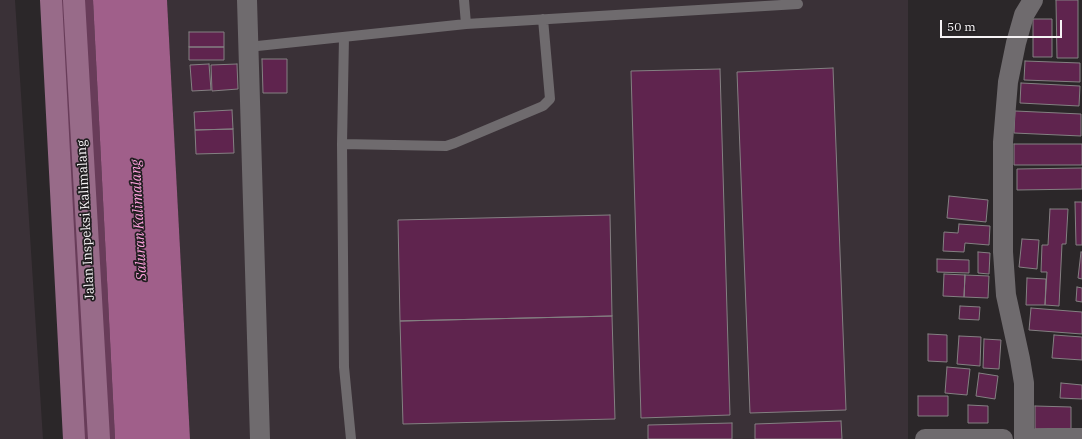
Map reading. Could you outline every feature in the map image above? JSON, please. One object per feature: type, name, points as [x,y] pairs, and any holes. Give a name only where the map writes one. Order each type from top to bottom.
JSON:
[{"type":"main road","name":"Jalan Inspeksi Kalimalang","points":[[51,0],[73,429]]},
{"type":"main road","name":"Jalan Inspeksi Kalimalang","points":[[74,0],[98,429]]},
{"type":"main road","points":[[65,286],[89,284]]},
{"type":"main road","points":[[73,429],[98,429]]},
{"type":"street","points":[[247,0],[260,439]]},
{"type":"street","points":[[1033,0],[1024,15],[1016,43],[1008,82],[1003,142],[1004,259],[1006,296],[1024,383],[1025,439],[1082,438]]},
{"type":"street","points":[[925,439],[1003,439]]},
{"type":"lane","points":[[464,0],[466,24]]},
{"type":"lane","points":[[248,47],[466,24],[798,4]]},
{"type":"lane","points":[[342,144],[446,146],[455,144],[543,106],[550,99],[542,19]]},
{"type":"lane","points":[[344,37],[342,144],[344,367],[351,439]]},
{"type":"shaded area","points":[[0,0],[15,0],[43,439],[0,439]]},
{"type":"shaded area","points":[[51,0],[93,0],[115,439],[74,439]]},
{"type":"shaded area","points":[[167,0],[908,0],[908,439],[190,439]]},
{"type":"water","name":"Saluran Kalimalang","points":[[93,0],[167,0],[190,439],[115,439]]},
{"type":"building","points":[[1056,0],[1078,0],[1078,58],[1057,58]]},
{"type":"building","points":[[1033,19],[1052,19],[1052,57],[1033,57]]},
{"type":"building","points":[[189,32],[224,32],[224,47],[189,47]]},
{"type":"building","points":[[189,47],[224,47],[224,60],[189,60]]},
{"type":"building","points":[[262,59],[287,59],[287,93],[263,93]]},
{"type":"building","points":[[1025,61],[1080,63],[1080,82],[1024,80]]},
{"type":"building","points":[[209,64],[211,90],[192,91],[190,65]]},
{"type":"building","points":[[237,64],[238,89],[212,91],[211,65]]},
{"type":"building","points":[[833,68],[846,410],[750,413],[737,72]]},
{"type":"building","points":[[720,69],[730,415],[641,418],[631,71]]},
{"type":"building","points":[[1021,83],[1080,86],[1079,106],[1020,103]]},
{"type":"building","points":[[232,110],[233,129],[195,130],[194,112]]},
{"type":"building","points":[[1015,111],[1081,114],[1081,136],[1014,133]]},
{"type":"building","points":[[233,129],[234,153],[196,154],[195,130]]},
{"type":"building","points":[[1014,144],[1082,144],[1082,165],[1014,165]]},
{"type":"building","points":[[1082,168],[1082,189],[1017,190],[1017,169]]},
{"type":"building","points":[[949,196],[988,200],[986,222],[947,218]]},
{"type":"building","points":[[1075,202],[1082,202],[1082,245],[1076,245]]},
{"type":"building","points":[[1050,209],[1068,209],[1066,244],[1062,244],[1059,306],[1045,305],[1047,272],[1041,272],[1042,245],[1048,245]]},
{"type":"building","points":[[610,215],[612,316],[400,321],[398,220]]},
{"type":"building","points":[[959,224],[990,226],[989,245],[965,243],[964,252],[943,251],[944,232],[958,233]]},
{"type":"building","points":[[1022,239],[1039,240],[1037,269],[1019,267]]},
{"type":"building","points":[[978,252],[990,253],[989,274],[978,273]]},
{"type":"building","points":[[1082,252],[1082,279],[1078,278]]},
{"type":"building","points":[[937,259],[969,260],[969,273],[937,272]]},
{"type":"building","points":[[944,274],[965,275],[964,297],[943,296]]},
{"type":"building","points":[[965,275],[989,276],[988,298],[964,297]]},
{"type":"building","points":[[1027,278],[1046,279],[1045,305],[1026,305]]},
{"type":"building","points":[[1077,287],[1082,288],[1082,302],[1076,301]]},
{"type":"building","points":[[960,306],[980,307],[979,320],[959,319]]},
{"type":"building","points":[[1031,308],[1082,312],[1082,334],[1029,330]]},
{"type":"building","points":[[612,316],[615,419],[403,424],[400,321]]},
{"type":"building","points":[[928,334],[947,335],[947,362],[928,361]]},
{"type":"building","points":[[1054,335],[1082,337],[1082,360],[1052,358]]},
{"type":"building","points":[[959,336],[981,337],[980,366],[957,364]]},
{"type":"building","points":[[984,339],[1001,340],[999,369],[983,368]]},
{"type":"building","points":[[947,367],[970,369],[967,395],[945,393]]},
{"type":"building","points":[[979,373],[998,376],[995,399],[976,396]]},
{"type":"building","points":[[1061,383],[1082,385],[1082,399],[1060,398]]},
{"type":"building","points":[[918,396],[948,396],[948,416],[918,416]]},
{"type":"building","points":[[968,405],[988,406],[988,423],[968,423]]},
{"type":"building","points":[[1035,406],[1071,407],[1071,429],[1035,429]]},
{"type":"building","points":[[841,421],[842,439],[755,439],[755,424]]},
{"type":"building","points":[[732,423],[732,439],[648,439],[648,425]]}]
